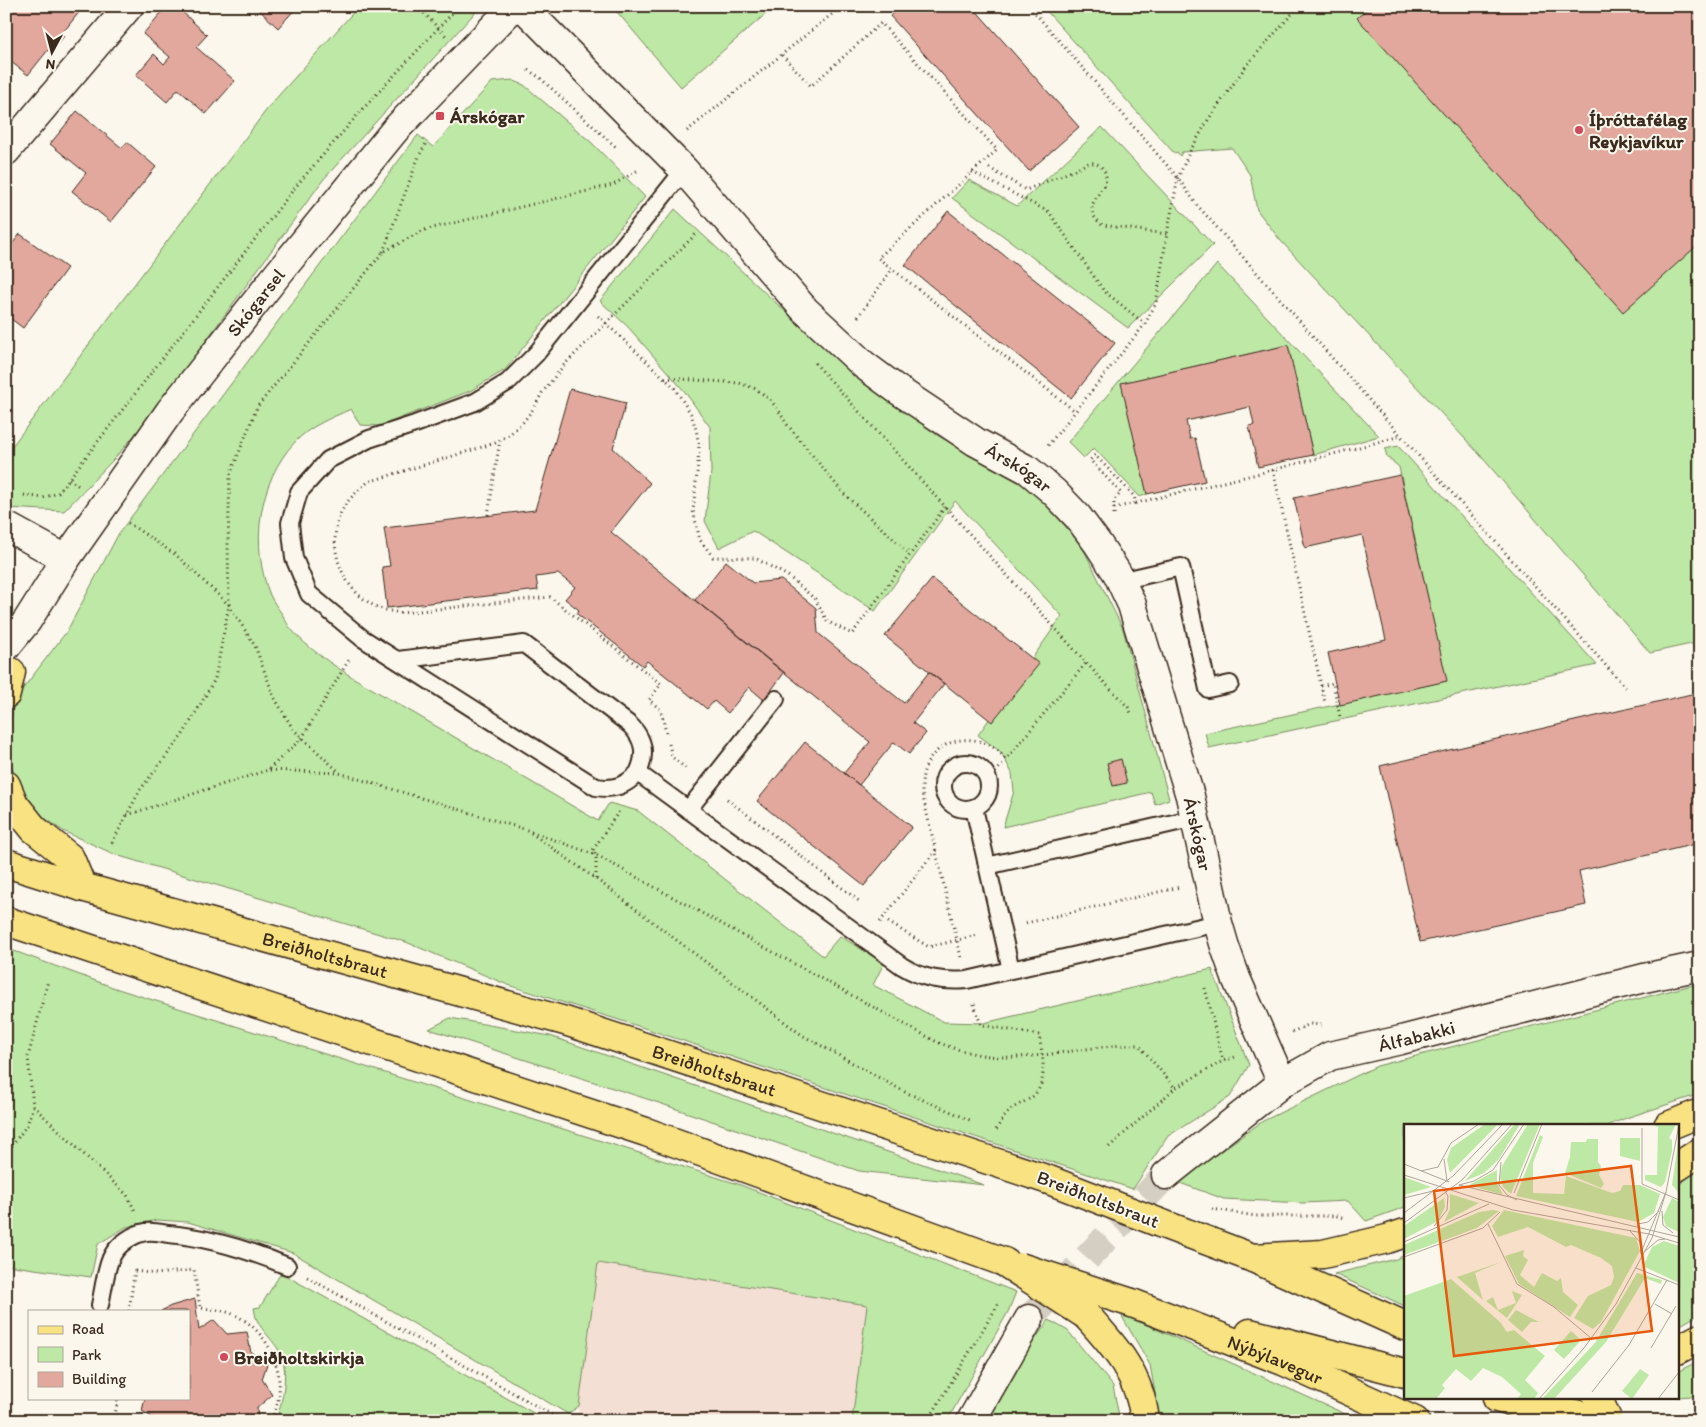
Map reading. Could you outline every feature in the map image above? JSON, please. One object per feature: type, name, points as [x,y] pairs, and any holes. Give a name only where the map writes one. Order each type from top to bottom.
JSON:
[{"type":"main road","points":[[6,785],[14,804],[34,830],[70,858],[82,887]]},
{"type":"main road","name":"Breiðholtsbraut","points":[[6,863],[82,887],[565,1021],[1049,1180],[1253,1258],[1404,1326]]},
{"type":"main road","points":[[6,921],[646,1132],[1004,1262],[1132,1304],[1404,1373]]},
{"type":"main road","points":[[6,931],[34,931]]},
{"type":"main road","points":[[1673,1124],[1700,1113]]},
{"type":"main road","points":[[1678,1166],[1700,1152]]},
{"type":"main road","points":[[1253,1258],[1323,1254],[1404,1233]]},
{"type":"main road","points":[[1004,1262],[1086,1315],[1114,1345],[1135,1380],[1144,1409],[1145,1421]]},
{"type":"main road","name":"Nýbýlavegur","points":[[1132,1304],[1283,1361],[1412,1420]]},
{"type":"main road","points":[[1678,1349],[1700,1338]]},
{"type":"main road","points":[[1503,1400],[1526,1408],[1607,1413]]},
{"type":"main road","points":[[1568,1400],[1607,1413]]},
{"type":"main road","points":[[1566,1421],[1607,1413]]},
{"type":"street","points":[[6,151],[129,6]]},
{"type":"street","name":"Skógarsel","points":[[7,673],[27,621],[66,559],[170,411],[395,130],[514,6]]},
{"type":"street","name":"Árskógar","points":[[522,6],[684,170],[805,310],[864,365],[926,410],[976,442],[1028,470],[1054,492],[1078,517],[1098,544],[1132,605],[1190,796],[1218,923],[1236,978],[1282,1083]]},
{"type":"street","points":[[6,526],[66,559]]},
{"type":"street","name":"Álfabakki","points":[[1166,1175],[1282,1083],[1330,1056],[1401,1040],[1644,978],[1700,966]]},
{"type":"street","points":[[972,1421],[1029,1319]]},
{"type":"lane","points":[[398,660],[524,644],[630,724],[642,742],[644,752],[640,774],[630,782],[619,787],[608,789],[596,787],[362,638],[309,594],[294,558],[290,523],[299,492],[328,460],[369,439],[475,402],[508,382],[536,354],[684,170]]},
{"type":"lane","points":[[1120,581],[1181,567],[1208,689],[1230,684]]},
{"type":"lane","points":[[688,810],[776,699]]},
{"type":"lane","points":[[967,763],[975,764],[981,768],[989,780],[987,797],[974,808],[959,808],[944,793],[945,778],[954,766],[967,763]]},
{"type":"lane","points":[[640,774],[866,940],[914,974],[927,978],[947,981],[967,980],[1218,923]]},
{"type":"lane","points":[[974,808],[1011,970]]},
{"type":"lane","points":[[987,866],[1195,818]]},
{"type":"lane","points":[[100,1304],[111,1257],[118,1247],[127,1240],[146,1232],[214,1241],[251,1252],[287,1266]]},
{"type":"path","points":[[417,6],[448,38]]},
{"type":"path","points":[[24,495],[43,498],[58,493],[297,185],[459,6]]},
{"type":"path","points":[[687,131],[842,6]]},
{"type":"path","points":[[1029,6],[1178,178],[1197,205],[1400,436],[1626,688]]},
{"type":"path","points":[[1028,470],[1145,324],[1156,303],[1178,178],[1189,153],[1208,120],[1246,66],[1299,6]]},
{"type":"path","points":[[782,55],[811,86],[881,23],[997,150],[878,258],[1075,411]]},
{"type":"path","points":[[528,70],[539,77],[618,150]]},
{"type":"path","points":[[383,252],[419,156],[428,140]]},
{"type":"path","points":[[633,163],[645,174]]},
{"type":"path","points":[[988,168],[1026,190],[1085,164],[1098,164],[1103,168],[1106,182],[1092,206],[1092,214],[1096,220],[1102,225],[1167,234]]},
{"type":"path","points":[[972,172],[1049,212],[1104,292],[1145,324]]},
{"type":"path","points":[[692,227],[704,240]]},
{"type":"path","points":[[697,233],[564,365],[542,392],[524,422],[510,434],[480,448],[368,482],[354,494],[343,509],[337,526],[335,544],[338,561],[344,577],[355,591],[368,602],[384,610],[401,613],[550,597],[661,684],[649,700],[661,710],[672,757],[860,902]]},
{"type":"path","points":[[579,299],[674,387],[683,400],[696,429],[698,446],[693,511],[700,540],[713,557],[755,558],[788,576],[815,599],[827,621],[852,634],[945,507]]},
{"type":"path","points":[[810,357],[1128,707],[1136,722]]},
{"type":"path","points":[[663,378],[740,383],[756,389],[778,409],[786,423],[844,494],[910,554]]},
{"type":"path","points":[[1114,508],[1273,470],[1400,436]]},
{"type":"path","points":[[488,515],[500,440]]},
{"type":"path","points":[[1115,518],[1114,500],[1121,493],[1090,460],[1095,455],[1134,496],[1136,503]]},
{"type":"path","points":[[1273,470],[1324,703]]},
{"type":"path","points":[[69,479],[83,489]]},
{"type":"path","points":[[120,518],[176,555],[229,605],[255,646],[274,697],[293,729],[339,773]]},
{"type":"path","points":[[268,770],[302,738],[362,638]]},
{"type":"path","points":[[989,780],[1086,663]]},
{"type":"path","points":[[1321,686],[1332,683],[1340,717]]},
{"type":"path","points":[[987,1127],[996,1131],[1003,1118],[1012,1109],[1035,1094],[1042,1082],[1042,1055],[1039,1036],[981,1025],[967,980],[922,793],[922,780],[925,767],[932,756],[941,747],[953,741],[979,740],[992,746],[1006,760]]},
{"type":"path","points":[[112,843],[127,815],[268,770],[339,773],[527,830],[596,856],[937,1042],[984,1055],[1020,1057],[1119,1044],[1139,1045],[1176,1088]]},
{"type":"path","points":[[596,879],[596,856],[593,850],[640,774]]},
{"type":"path","points":[[527,830],[596,879],[802,1035],[905,1092],[978,1123]]},
{"type":"path","points":[[866,940],[937,849]]},
{"type":"path","points":[[1178,878],[1191,929]]},
{"type":"path","points":[[1025,924],[1180,886]]},
{"type":"path","points":[[875,914],[929,947],[987,933]]},
{"type":"path","points":[[6,1154],[27,1125],[34,1106],[28,1057],[48,981]]},
{"type":"path","points":[[1205,986],[1223,1061]]},
{"type":"path","points":[[1288,1034],[1310,1024]]},
{"type":"path","points":[[1109,1147],[1176,1088],[1223,1061],[1241,1054]]},
{"type":"path","points":[[34,1106],[127,1195],[136,1213],[140,1234],[129,1310]]},
{"type":"path","points":[[1208,1208],[1256,1216],[1338,1216],[1345,1219]]},
{"type":"path","points":[[287,1266],[564,1421]]},
{"type":"path","points":[[135,1271],[156,1274],[194,1270],[200,1308],[218,1309],[234,1315],[249,1324],[261,1336],[271,1350],[277,1366],[280,1383],[279,1399],[271,1421]]},
{"type":"path","points":[[928,1421],[999,1303]]},
{"type":"path","points":[[114,1421],[118,1400]]},
{"type":"shaded area","points":[[598,1263],[867,1305],[852,1421],[577,1421]]},
{"type":"green space","points":[[359,6],[481,6],[323,180],[151,416],[113,460],[64,511],[6,508],[6,454],[271,104]]},
{"type":"green space","points":[[612,6],[775,6],[681,87]]},
{"type":"green space","points":[[1042,6],[1700,6],[1700,642],[1650,653],[1480,455],[1280,240],[1257,210],[1250,175],[1232,148],[1182,152],[1180,156],[1177,152],[1174,153]]},
{"type":"green space","points":[[512,80],[524,85],[591,142],[645,197],[505,370],[470,391],[380,426],[360,425],[351,409],[314,427],[295,442],[282,458],[273,475],[261,515],[259,535],[260,556],[270,595],[289,627],[305,643],[352,677],[598,821],[609,803],[638,811],[823,956],[840,936],[884,963],[873,985],[944,1022],[984,1023],[1212,969],[1249,1065],[1230,1097],[1168,1136],[1133,1189],[508,985],[406,942],[116,855],[63,831],[38,813],[15,777],[6,745],[15,699],[67,631],[119,533],[418,135],[433,147],[492,82]]},
{"type":"green space","points":[[1102,127],[1213,245],[1128,328],[952,198],[969,180],[1017,206]]},
{"type":"green space","points":[[675,209],[844,366],[937,435],[1034,491],[1081,544],[1123,629],[1169,799],[1155,804],[1151,792],[1003,827],[1014,791],[1012,773],[1001,752],[978,735],[1062,616],[955,501],[875,611],[753,531],[719,548],[705,521],[711,472],[710,427],[685,392],[628,327],[600,301]]},
{"type":"green space","points":[[1217,264],[1379,436],[1313,455],[1288,345],[1122,383],[1147,494],[1140,497],[1094,448],[1084,458],[1068,442]]},
{"type":"green space","points":[[1398,446],[1597,665],[1209,748],[1205,733],[1446,681],[1399,467],[1387,457],[1385,449]]},
{"type":"green space","points":[[6,948],[118,989],[738,1184],[1016,1292],[1008,1312],[947,1421],[852,1421],[867,1305],[598,1263],[579,1406],[568,1414],[293,1253],[188,1222],[157,1220],[126,1227],[98,1244],[91,1277],[6,1265]]},
{"type":"green space","points":[[1700,983],[1700,1094],[1612,1124],[1404,1124],[1404,1207],[1366,1221],[1348,1201],[1303,1203],[1224,1199],[1177,1182],[1263,1121],[1377,1066]]},
{"type":"green space","points":[[450,1018],[550,1036],[984,1185],[859,1171],[650,1100],[429,1029]]},
{"type":"green space","points":[[1700,1166],[1700,1314],[1678,1326],[1678,1186]]},
{"type":"green space","points":[[1404,1255],[1404,1306],[1334,1274]]},
{"type":"green space","points":[[281,1273],[548,1421],[276,1421],[284,1388],[283,1362],[279,1350],[259,1324],[254,1308],[260,1307]]},
{"type":"green space","points":[[1120,1313],[1361,1421],[1160,1421],[1150,1365]]},
{"type":"green space","points":[[1049,1320],[1068,1331],[1113,1386],[1120,1421],[987,1421],[1021,1359]]},
{"type":"green space","points":[[1700,1360],[1700,1392],[1692,1396],[1678,1397],[1678,1371]]},
{"type":"building","points":[[16,6],[84,6],[61,35],[64,36],[51,52],[48,50],[28,75],[6,58],[6,18]]},
{"type":"building","points":[[167,6],[176,6],[207,35],[196,47],[235,81],[206,114],[178,89],[167,102],[136,75],[154,54],[164,64],[170,57],[143,34]]},
{"type":"building","points":[[255,6],[298,6],[278,28]]},
{"type":"building","points":[[901,6],[972,6],[1079,127],[1029,171],[890,16]]},
{"type":"building","name":"Íþróttafélag Reykjavíkur","points":[[1370,6],[1700,6],[1700,243],[1623,312],[1357,18]]},
{"type":"building","points":[[77,111],[122,148],[127,142],[156,167],[111,222],[72,191],[86,173],[50,144]]},
{"type":"building","points":[[948,211],[1115,343],[1071,398],[905,265]]},
{"type":"building","points":[[20,234],[67,268],[23,328],[6,315],[6,252]]},
{"type":"building","points":[[1288,345],[1313,455],[1258,467],[1249,426],[1254,425],[1250,407],[1186,421],[1190,439],[1195,438],[1205,481],[1147,494],[1121,383]]},
{"type":"building","points":[[570,389],[626,403],[613,448],[650,483],[611,532],[784,673],[764,700],[749,687],[728,713],[714,701],[707,709],[647,661],[643,666],[577,614],[579,610],[565,599],[575,587],[558,574],[536,577],[538,590],[387,608],[382,567],[390,566],[384,528],[535,510]]},
{"type":"building","points":[[1400,475],[1447,681],[1340,705],[1328,653],[1386,640],[1362,535],[1305,548],[1294,498]]},
{"type":"building","points":[[726,561],[753,583],[781,580],[816,608],[818,633],[904,703],[929,672],[944,684],[913,723],[926,733],[909,754],[894,742],[859,785],[844,773],[870,742],[695,600]]},
{"type":"building","points":[[932,579],[1039,664],[992,722],[885,636]]},
{"type":"building","points":[[1700,692],[1700,843],[1579,871],[1586,905],[1420,942],[1380,766]]},
{"type":"building","points":[[805,742],[912,827],[864,886],[757,801]]},
{"type":"building","points":[[1121,759],[1127,783],[1113,786],[1107,763]]},
{"type":"building","name":"Breiðholtskirkja","points":[[195,1299],[199,1330],[214,1320],[227,1334],[247,1332],[251,1353],[268,1361],[262,1379],[272,1395],[257,1408],[258,1421],[158,1421],[142,1411],[145,1400],[190,1400],[190,1310],[163,1310]]},
{"type":"tunnel","points":[[1029,1319],[1166,1175]]},
{"type":"place","name":"Árskógar","points":[[440,116]]},
{"type":"place","name":"Íþróttafélag Reykjavíkur","points":[[1579,130]]},
{"type":"place","name":"Breiðholtskirkja","points":[[224,1357]]}]
